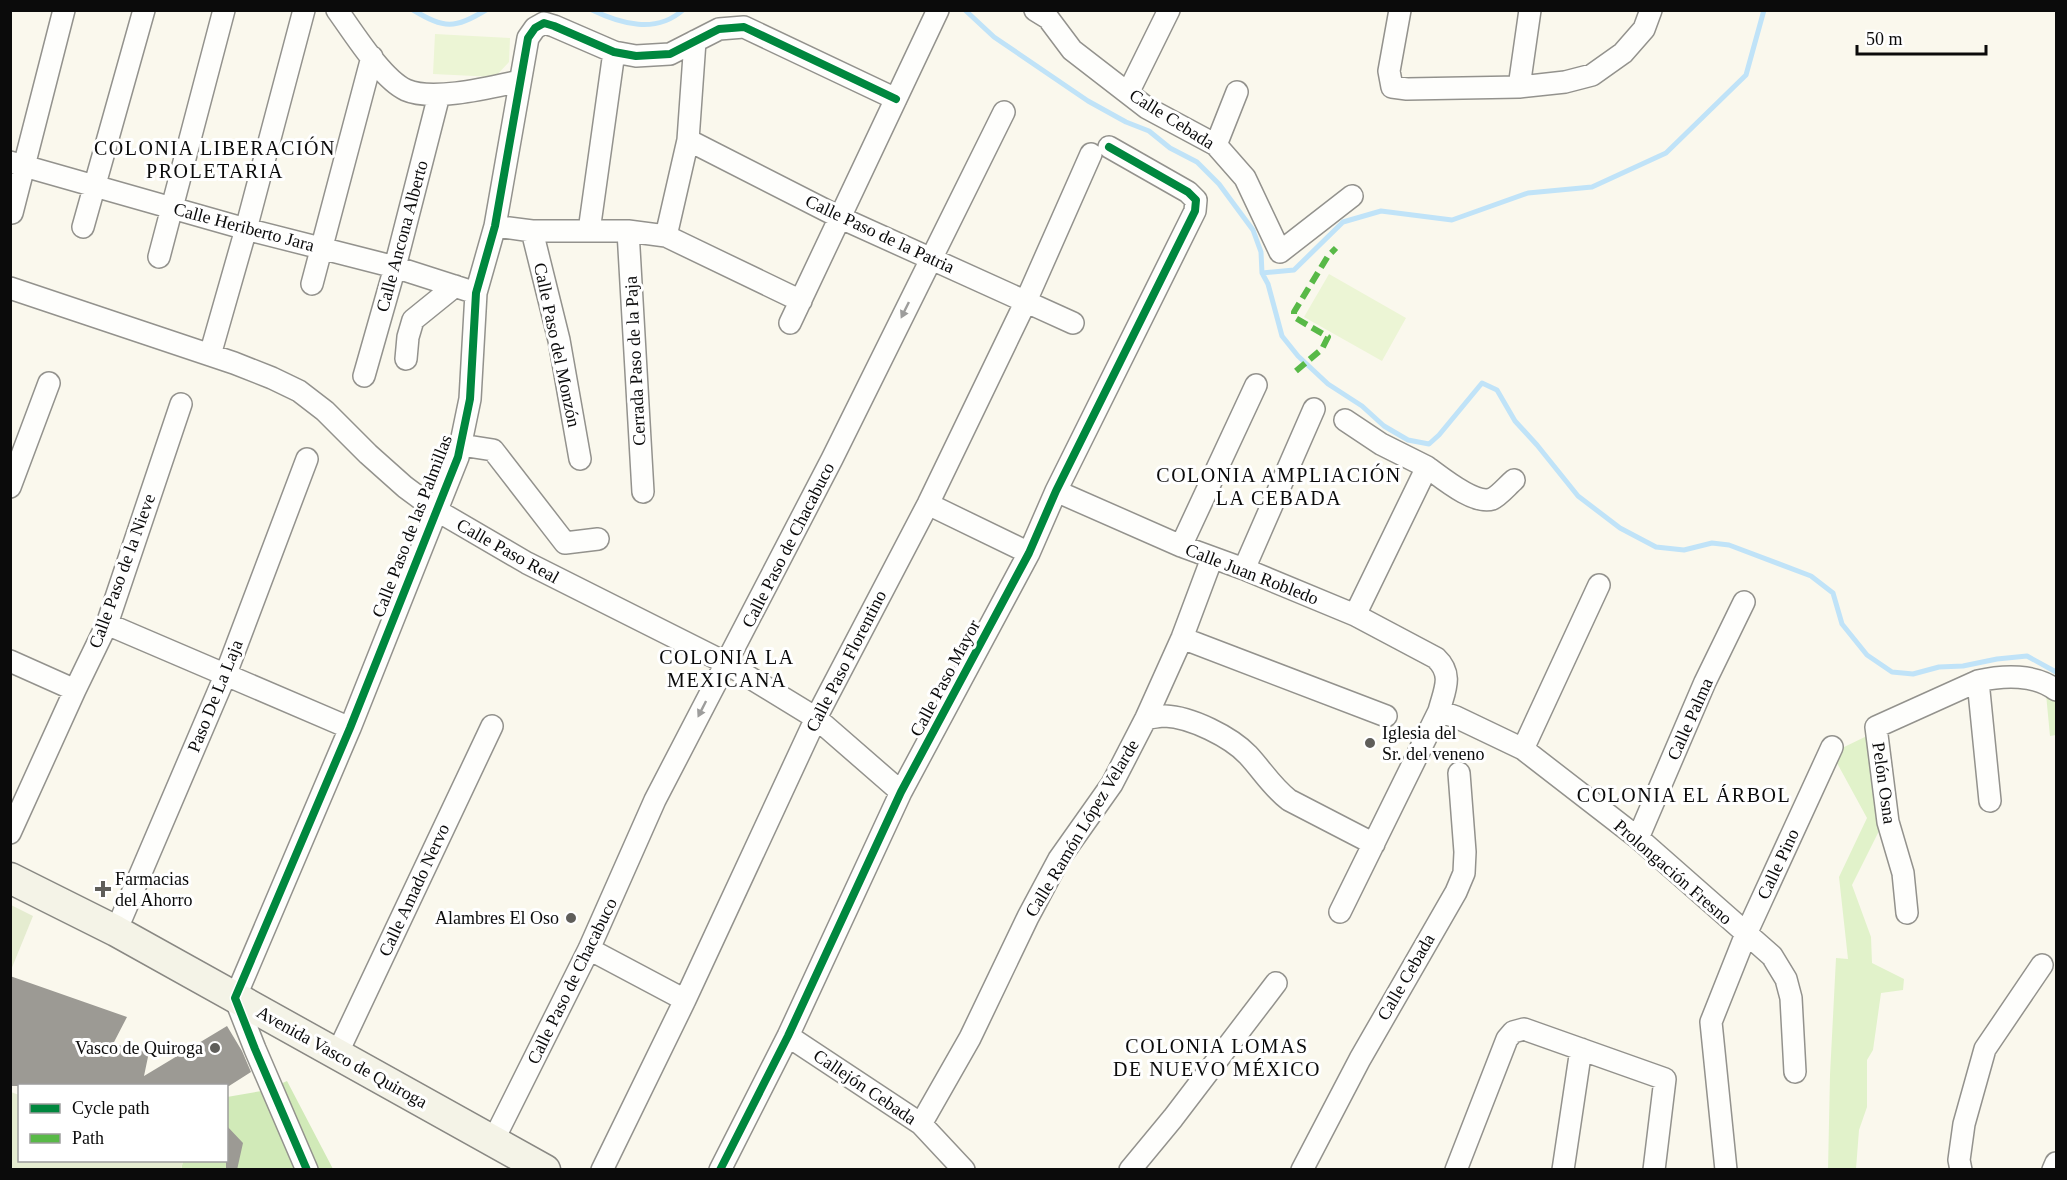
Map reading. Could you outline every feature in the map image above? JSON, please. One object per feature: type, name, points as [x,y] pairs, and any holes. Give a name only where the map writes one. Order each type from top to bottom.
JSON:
[{"type":"main road","name":"Avenida Vasco de Quiroga","points":[[10,878],[116,931],[545,1170]]},
{"type":"street","points":[[12,213],[17,164],[64,10]]},
{"type":"street","points":[[83,227],[144,10]]},
{"type":"street","points":[[159,257],[224,10]]},
{"type":"street","points":[[210,355],[304,10]]},
{"type":"street","points":[[337,10],[390,78],[406,90],[439,95],[480,90],[520,81]]},
{"type":"street","points":[[790,323],[938,10]]},
{"type":"street","points":[[1128,93],[1169,10]]},
{"type":"street","points":[[1400,10],[1389,71],[1392,87],[1407,90],[1519,87],[1565,82],[1592,75],[1623,53],[1644,29],[1651,10]]},
{"type":"street","points":[[1519,87],[1530,10]]},
{"type":"street","name":"Calle Cebada","points":[[1045,13],[1072,51],[1147,108],[1216,145],[1245,178],[1280,252],[1352,196]]},
{"type":"street","name":"Calle Paso de las Palmillas","points":[[236,998],[350,728],[458,457],[470,399],[476,293],[495,226],[528,38],[535,28],[544,23],[614,52]]},
{"type":"street","points":[[589,231],[614,52],[636,56],[670,54],[719,29],[744,27],[896,99]]},
{"type":"street","points":[[666,236],[688,141],[695,41]]},
{"type":"street","points":[[312,284],[372,57]]},
{"type":"street","points":[[1216,145],[1237,92]]},
{"type":"street","name":"Calle Ancona Alberto","points":[[364,376],[395,267],[439,95]]},
{"type":"street","name":"Calle Paso de Chacabuco","points":[[493,1141],[589,949],[655,800],[832,459],[1004,112]]},
{"type":"street","name":"Calle Paso de la Patria","points":[[688,141],[841,218],[1073,322]]},
{"type":"street","name":"Calle Paso Florentino","points":[[602,1170],[685,1000],[816,718],[928,504],[1100,150],[1188,192],[1196,200]]},
{"type":"street","name":"Calle Heriberto Jara","points":[[17,164],[246,229],[395,267],[476,293]]},
{"type":"street","name":"Calle Paso Mayor","points":[[720,1170],[788,1036],[901,792],[1029,553],[1056,491],[1195,211],[1196,200]]},
{"type":"street","points":[[495,226],[532,231],[628,231],[666,236],[801,301]]},
{"type":"street","name":"Calle Paso del Monzón","points":[[532,231],[559,340],[580,459]]},
{"type":"street","name":"Cerrada Paso de la Paja","points":[[628,231],[643,492]]},
{"type":"street","points":[[406,359],[408,337],[413,320],[455,286]]},
{"type":"street","name":"Calle Paso Real","points":[[10,288],[210,355],[272,378],[299,391],[325,411],[397,481],[436,510],[527,563],[726,663],[816,718],[901,792]]},
{"type":"street","points":[[10,487],[49,383]]},
{"type":"street","points":[[1181,546],[1256,385]]},
{"type":"street","name":"Calle Paso de la Nieve","points":[[10,833],[106,624],[181,404]]},
{"type":"street","points":[[1245,568],[1314,409]]},
{"type":"street","points":[[1345,420],[1381,444],[1427,467],[1454,488],[1481,500],[1492,499],[1514,480]]},
{"type":"street","points":[[460,445],[493,450],[565,543],[598,538]]},
{"type":"street","name":"Paso De La Laja","points":[[116,931],[225,676],[307,459]]},
{"type":"street","points":[[1355,615],[1427,467]]},
{"type":"street","name":"Calle Juan Robledo","points":[[1056,491],[1181,546],[1245,568],[1355,615],[1436,658],[1443,664],[1448,679],[1439,711]]},
{"type":"street","points":[[928,504],[1029,553]]},
{"type":"street","name":"Calle Ramón López Velarde","points":[[921,1124],[970,1038],[1028,917],[1059,859],[1112,784],[1146,718],[1182,638],[1212,558]]},
{"type":"street","points":[[1523,749],[1599,585]]},
{"type":"street","name":"Calle Palma","points":[[1638,838],[1705,682],[1744,602]]},
{"type":"street","points":[[106,624],[350,728]]},
{"type":"street","points":[[1182,638],[1386,716]]},
{"type":"street","points":[[10,661],[75,690]]},
{"type":"street","points":[[1990,801],[1978,681],[2007,676],[2047,683],[2056,690]]},
{"type":"street","name":"Pelón Osna","points":[[1907,913],[1903,873],[1888,822],[1876,727],[1978,681]]},
{"type":"street","points":[[1340,912],[1439,711]]},
{"type":"street","name":"Prolongación Fresno","points":[[1439,711],[1523,749],[1638,838],[1772,956],[1786,979],[1791,998],[1795,1072]]},
{"type":"street","points":[[1146,718],[1166,716],[1187,721],[1231,741],[1247,754],[1277,791],[1289,800],[1374,844]]},
{"type":"street","name":"Calle Amado Nervo","points":[[337,1054],[492,726]]},
{"type":"street","name":"Calle Pino","points":[[1726,1170],[1711,1022],[1746,934],[1832,747]]},
{"type":"street","name":"Calle Cebada","points":[[1302,1170],[1360,1059],[1456,892],[1464,873],[1465,852],[1459,773]]},
{"type":"street","points":[[589,949],[685,1000]]},
{"type":"street","points":[[1960,1165],[1965,1124],[1985,1049],[2042,965]]},
{"type":"street","points":[[1130,1170],[1180,1109],[1276,983]]},
{"type":"street","points":[[236,998],[307,1170]]},
{"type":"street","points":[[1456,1170],[1507,1039],[1513,1032],[1524,1029],[1665,1079],[1654,1170]]},
{"type":"street","name":"Callejón Cebada","points":[[788,1036],[921,1124],[964,1170]]},
{"type":"street","points":[[1563,1170],[1581,1049]]},
{"type":"street","points":[[2053,1170],[2056,1163]]},
{"type":"green space","points":[[435,34],[510,38],[509,62],[495,77],[433,74]]},
{"type":"green space","points":[[1329,274],[1406,318],[1382,361],[1304,317]]},
{"type":"green space","points":[[2046,694],[2056,701],[2056,735],[2050,736]]},
{"type":"green space","points":[[1873,733],[1883,823],[1852,885],[1871,937],[1872,963],[1904,979],[1903,990],[1881,993],[1873,1050],[1867,1060],[1867,1107],[1859,1130],[1856,1169],[1828,1170],[1836,958],[1848,959],[1839,877],[1867,818],[1837,763],[1838,750]]},
{"type":"green space","points":[[11,905],[33,916],[11,970]]},
{"type":"green space","points":[[287,1081],[333,1169],[181,1170],[183,1162],[228,1162],[228,1097],[267,1090]]},
{"type":"green space","points":[[11,1092],[18,1095],[18,1162],[183,1162],[181,1169],[11,1169]]},
{"type":"building","points":[[10,976],[127,1017],[113,1044],[149,1052],[144,1076],[227,1026],[251,1072],[229,1086],[228,1084],[18,1084],[18,1086],[10,1086]]},
{"type":"building","points":[[228,1127],[243,1143],[237,1170],[226,1170]]},
{"type":"waterway","points":[[413,10],[433,21],[449,24],[466,21],[486,10]]},
{"type":"waterway","points":[[592,10],[615,19],[638,24],[661,22],[683,10]]},
{"type":"waterway","points":[[965,10],[994,37],[1088,101],[1126,122],[1149,131],[1170,148],[1197,162],[1219,184],[1253,230],[1261,252],[1262,273],[1268,284],[1282,336],[1298,356],[1328,384],[1362,406],[1384,426],[1408,440],[1429,444],[1482,383],[1497,390],[1515,421],[1578,496],[1620,528],[1656,547],[1684,550],[1712,543],[1729,545],[1811,576],[1833,593],[1842,624],[1867,655],[1892,672],[1913,674],[1939,667],[1963,666],[2027,656],[2056,672]]},
{"type":"waterway","points":[[1262,273],[1294,270],[1343,222],[1381,211],[1452,220],[1528,193],[1592,187],[1666,153],[1746,75],[1764,10]]},
{"type":"marked path","points":[[1296,371],[1322,349],[1328,337],[1294,317],[1294,312],[1328,256],[1336,248]]},
{"type":"cycle path","points":[[307,1170],[235,998],[350,728],[458,457],[470,399],[476,293],[495,226],[528,38],[535,28],[544,23],[614,52],[636,56],[670,54],[719,29],[744,27],[896,99]]},
{"type":"cycle path","points":[[720,1170],[788,1036],[901,792],[1029,553],[1056,491],[1195,211],[1196,200],[1188,192],[1109,147]]},
{"type":"place","name":"Iglesia del Sr. del veneno","points":[[1370,743]]},
{"type":"place","name":"Farmacias del Ahorro","points":[[103,889]]},
{"type":"place","name":"Alambres El Oso","points":[[571,918]]},
{"type":"place","name":"Vasco de Quiroga","points":[[215,1048]]},
{"type":"district","name":"COLONIA LIBERACIÓN PROLETARIA","points":[[215,160]]},
{"type":"district","name":"COLONIA AMPLIACIÓN LA CEBADA","points":[[1279,486]]},
{"type":"district","name":"COLONIA LA MEXICANA","points":[[727,668]]},
{"type":"district","name":"COLONIA EL ÁRBOL","points":[[1684,795]]},
{"type":"district","name":"COLONIA LOMAS DE NUEVO MÉXICO","points":[[1217,1058]]}]
